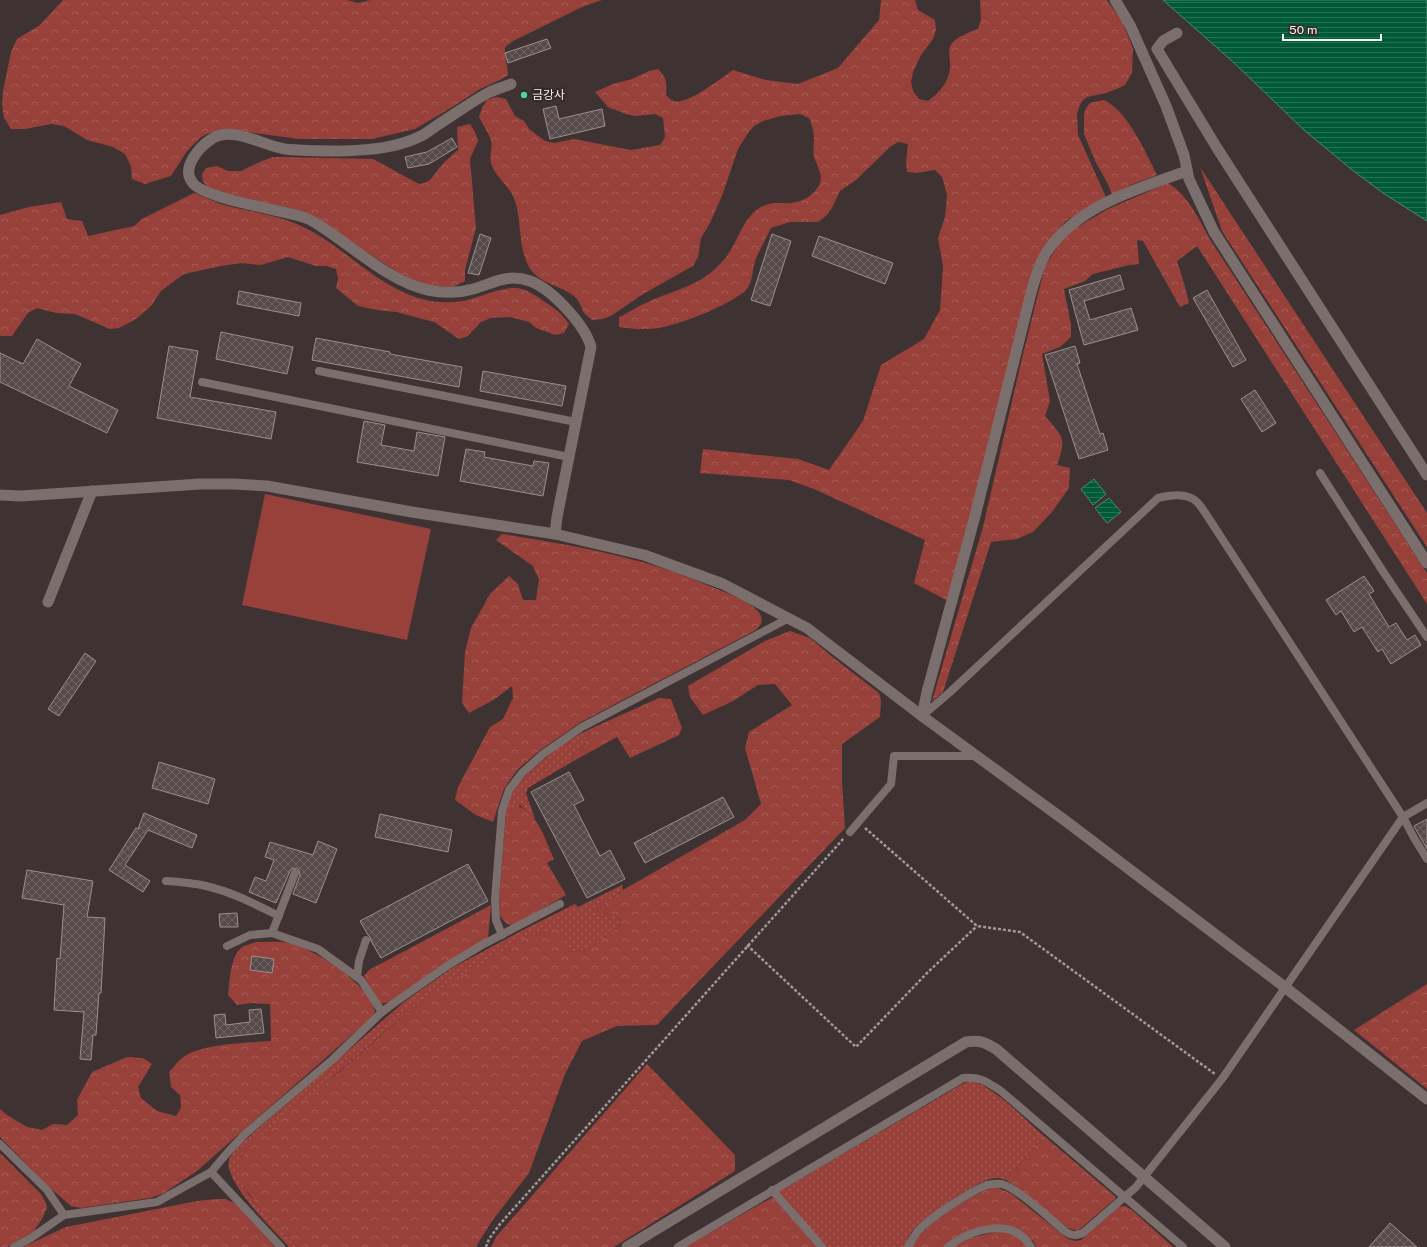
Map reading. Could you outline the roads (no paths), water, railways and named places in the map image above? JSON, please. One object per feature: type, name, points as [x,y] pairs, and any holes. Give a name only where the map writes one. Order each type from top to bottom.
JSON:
[{"type":"street","points":[[1114,0],[1130,25],[1166,106],[1184,155],[1189,179],[1214,232],[1427,563]]},
{"type":"street","points":[[1177,33],[1163,41],[1157,49],[1217,148],[1427,475]]},
{"type":"street","points":[[512,84],[489,92],[421,136],[384,148],[344,151],[284,149],[227,133],[214,137],[199,150],[192,160],[189,172],[190,180],[194,186],[229,200],[307,218],[397,279],[411,286],[430,290],[455,292],[472,289],[504,278],[516,278],[530,281],[542,288],[567,309],[588,337],[591,347],[557,517],[555,534]]},
{"type":"street","points":[[922,716],[927,692],[975,516],[1033,285],[1042,260],[1058,237],[1073,223],[1101,206],[1138,188],[1187,171]]},
{"type":"street","points":[[0,495],[21,496],[226,484],[267,486],[412,512],[555,534],[644,555],[723,584],[807,628],[922,716],[1073,826],[1286,988],[1427,1099]]},
{"type":"street","points":[[48,602],[92,491]]},
{"type":"street","points":[[627,1247],[966,1042],[976,1041],[984,1042],[996,1050],[1225,1247]]},
{"type":"lane","points":[[319,372],[576,422]]},
{"type":"lane","points":[[202,382],[569,457]]},
{"type":"lane","points":[[1320,473],[1427,637]]},
{"type":"lane","points":[[922,716],[949,693],[1158,498],[1170,495],[1186,496],[1197,501],[1206,514],[1403,817],[1427,859]]},
{"type":"lane","points":[[502,935],[496,920],[495,899],[502,811],[509,790],[522,773],[543,754],[582,727],[789,618]]},
{"type":"lane","points":[[850,832],[891,784],[894,756],[977,756]]},
{"type":"lane","points":[[908,1247],[917,1232],[933,1218],[987,1185],[996,1183],[1003,1184],[1015,1190],[1071,1235],[1077,1236],[1083,1233],[1136,1187],[1144,1177],[1222,1079],[1403,817],[1427,803]]},
{"type":"lane","points":[[272,933],[294,873]]},
{"type":"lane","points":[[166,881],[205,886],[224,891],[278,916]]},
{"type":"lane","points":[[14,1247],[31,1238],[64,1215],[157,1202],[211,1172],[245,1134],[332,1060],[382,1012],[450,964],[560,904]]},
{"type":"lane","points":[[228,946],[250,936],[272,933],[318,949],[361,980],[382,1012]]},
{"type":"lane","points":[[357,977],[359,961],[366,940]]},
{"type":"lane","points":[[678,1247],[963,1078],[973,1077],[983,1080],[1001,1091],[1183,1247]]},
{"type":"lane","points":[[0,1144],[47,1190],[64,1215]]},
{"type":"lane","points":[[211,1172],[282,1247]]},
{"type":"lane","points":[[772,1190],[822,1247]]},
{"type":"lane","points":[[948,1247],[968,1235],[985,1229],[995,1228],[1007,1228],[1018,1233],[1025,1238],[1031,1247]]},
{"type":"place","name":"금강사","points":[[524,95]]}]
